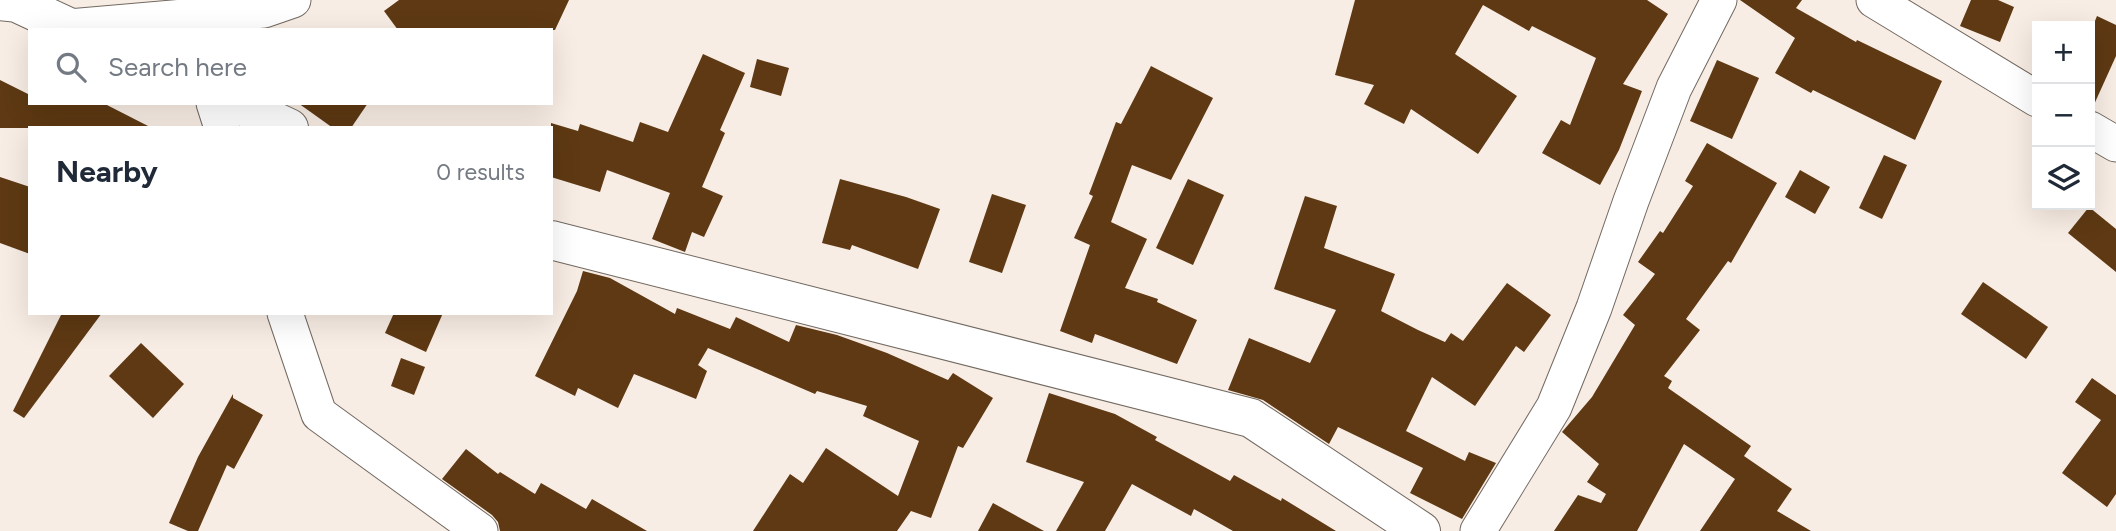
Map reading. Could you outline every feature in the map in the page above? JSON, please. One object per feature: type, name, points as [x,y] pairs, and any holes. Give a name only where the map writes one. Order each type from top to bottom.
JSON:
[{"type":"street","points":[[0,1],[17,3],[72,28],[264,10],[293,0]]},
{"type":"street","points":[[1478,531],[1554,407],[1594,308],[1674,89],[1719,0]]},
{"type":"street","points":[[1874,0],[2032,96]]},
{"type":"street","points":[[215,105],[221,126]]},
{"type":"street","points":[[240,105],[285,126]]},
{"type":"street","points":[[2095,132],[2116,144]]},
{"type":"street","points":[[553,241],[1251,418],[1421,531]]},
{"type":"street","points":[[286,315],[319,414],[480,531]]},
{"type":"building","points":[[399,0],[569,0],[555,30],[397,28],[384,11]]},
{"type":"building","points":[[1355,0],[1647,0],[1668,14],[1623,84],[1642,91],[1619,150],[1600,185],[1542,153],[1561,120],[1570,125],[1596,58],[1532,26],[1529,31],[1483,5],[1455,54],[1517,96],[1478,154],[1411,109],[1404,124],[1364,104],[1374,85],[1335,75]]},
{"type":"building","points":[[1740,0],[1802,0],[1796,8],[1856,42],[1857,40],[1942,81],[1915,140],[1813,90],[1811,93],[1775,73],[1795,38]]},
{"type":"building","points":[[1971,0],[1998,0],[2014,7],[2000,42],[1960,26]]},
{"type":"building","points":[[2097,16],[2116,25],[2116,56],[2095,102],[2095,21]]},
{"type":"building","points":[[703,54],[745,73],[720,130],[725,133],[702,187],[723,196],[704,237],[692,232],[685,252],[652,239],[670,193],[607,170],[600,192],[553,178],[551,123],[578,131],[580,124],[633,142],[640,122],[668,132]]},
{"type":"building","points":[[757,59],[789,68],[781,96],[750,87]]},
{"type":"building","points":[[1717,60],[1759,78],[1732,139],[1690,121]]},
{"type":"building","points":[[1151,66],[1213,98],[1171,180],[1132,165],[1111,222],[1147,239],[1125,288],[1158,299],[1157,302],[1197,320],[1177,364],[1095,334],[1092,343],[1060,331],[1090,245],[1074,238],[1093,196],[1089,194],[1116,122],[1121,124]]},
{"type":"building","points":[[0,80],[28,94],[28,105],[107,105],[148,126],[28,126],[0,128]]},
{"type":"building","points":[[301,105],[367,105],[352,126],[330,126]]},
{"type":"building","points":[[1707,143],[1777,183],[1731,263],[1728,261],[1686,319],[1700,330],[1664,376],[1672,381],[1668,388],[1751,446],[1744,456],[1792,489],[1777,511],[1811,531],[1700,531],[1735,479],[1684,444],[1637,531],[1554,531],[1578,495],[1601,503],[1606,494],[1587,482],[1599,464],[1562,432],[1592,397],[1635,325],[1623,315],[1655,274],[1638,262],[1660,231],[1663,233],[1693,186],[1685,181]]},
{"type":"building","points":[[1884,155],[1907,165],[1882,219],[1859,208]]},
{"type":"building","points":[[1800,170],[1830,187],[1815,214],[1785,197]]},
{"type":"building","points":[[0,177],[28,186],[28,253],[0,243]]},
{"type":"building","points":[[840,179],[940,209],[918,269],[852,245],[850,250],[822,243]]},
{"type":"building","points":[[1188,179],[1224,195],[1193,265],[1156,248]]},
{"type":"building","points":[[992,194],[1026,205],[1002,273],[969,262]]},
{"type":"building","points":[[1305,196],[1337,206],[1324,248],[1395,274],[1381,311],[1418,330],[1445,342],[1451,333],[1463,341],[1507,283],[1551,315],[1524,352],[1516,346],[1475,406],[1432,377],[1406,431],[1465,461],[1469,452],[1496,463],[1462,519],[1410,493],[1423,468],[1338,427],[1329,444],[1263,400],[1228,390],[1249,338],[1310,363],[1336,310],[1274,289]]},
{"type":"building","points":[[2087,210],[2093,210],[2116,229],[2116,272],[2068,233]]},
{"type":"building","points":[[583,271],[610,278],[675,314],[677,308],[730,329],[736,317],[789,342],[796,325],[837,335],[887,353],[948,380],[953,373],[993,398],[963,448],[958,446],[931,518],[911,511],[897,531],[753,531],[790,474],[803,483],[826,448],[898,496],[919,441],[863,416],[867,406],[817,391],[815,394],[708,348],[698,365],[707,371],[696,399],[634,374],[618,408],[578,388],[575,396],[535,376],[577,291]]},
{"type":"building","points":[[1983,282],[2048,327],[2026,359],[1961,314]]},
{"type":"building","points":[[61,315],[101,315],[24,418],[13,411]]},
{"type":"building","points":[[393,315],[442,315],[426,352],[385,333]]},
{"type":"building","points":[[141,343],[184,384],[153,418],[109,376]]},
{"type":"building","points":[[401,358],[425,367],[414,395],[391,386]]},
{"type":"building","points":[[2092,378],[2116,395],[2116,494],[2107,507],[2062,473],[2101,420],[2075,402]]},
{"type":"building","points":[[1049,393],[1115,414],[1157,437],[1155,440],[1230,481],[1234,475],[1281,501],[1282,498],[1336,531],[1233,531],[1194,509],[1191,516],[1132,484],[1105,531],[1056,531],[1084,482],[1026,462]]},
{"type":"building","points":[[233,394],[233,398],[263,415],[234,469],[227,465],[198,531],[188,531],[169,523],[198,457]]},
{"type":"building","points":[[466,449],[498,474],[500,472],[535,494],[541,483],[586,509],[592,499],[647,531],[500,531],[498,522],[492,515],[442,479]]},
{"type":"building","points":[[993,503],[1044,531],[978,531]]}]
